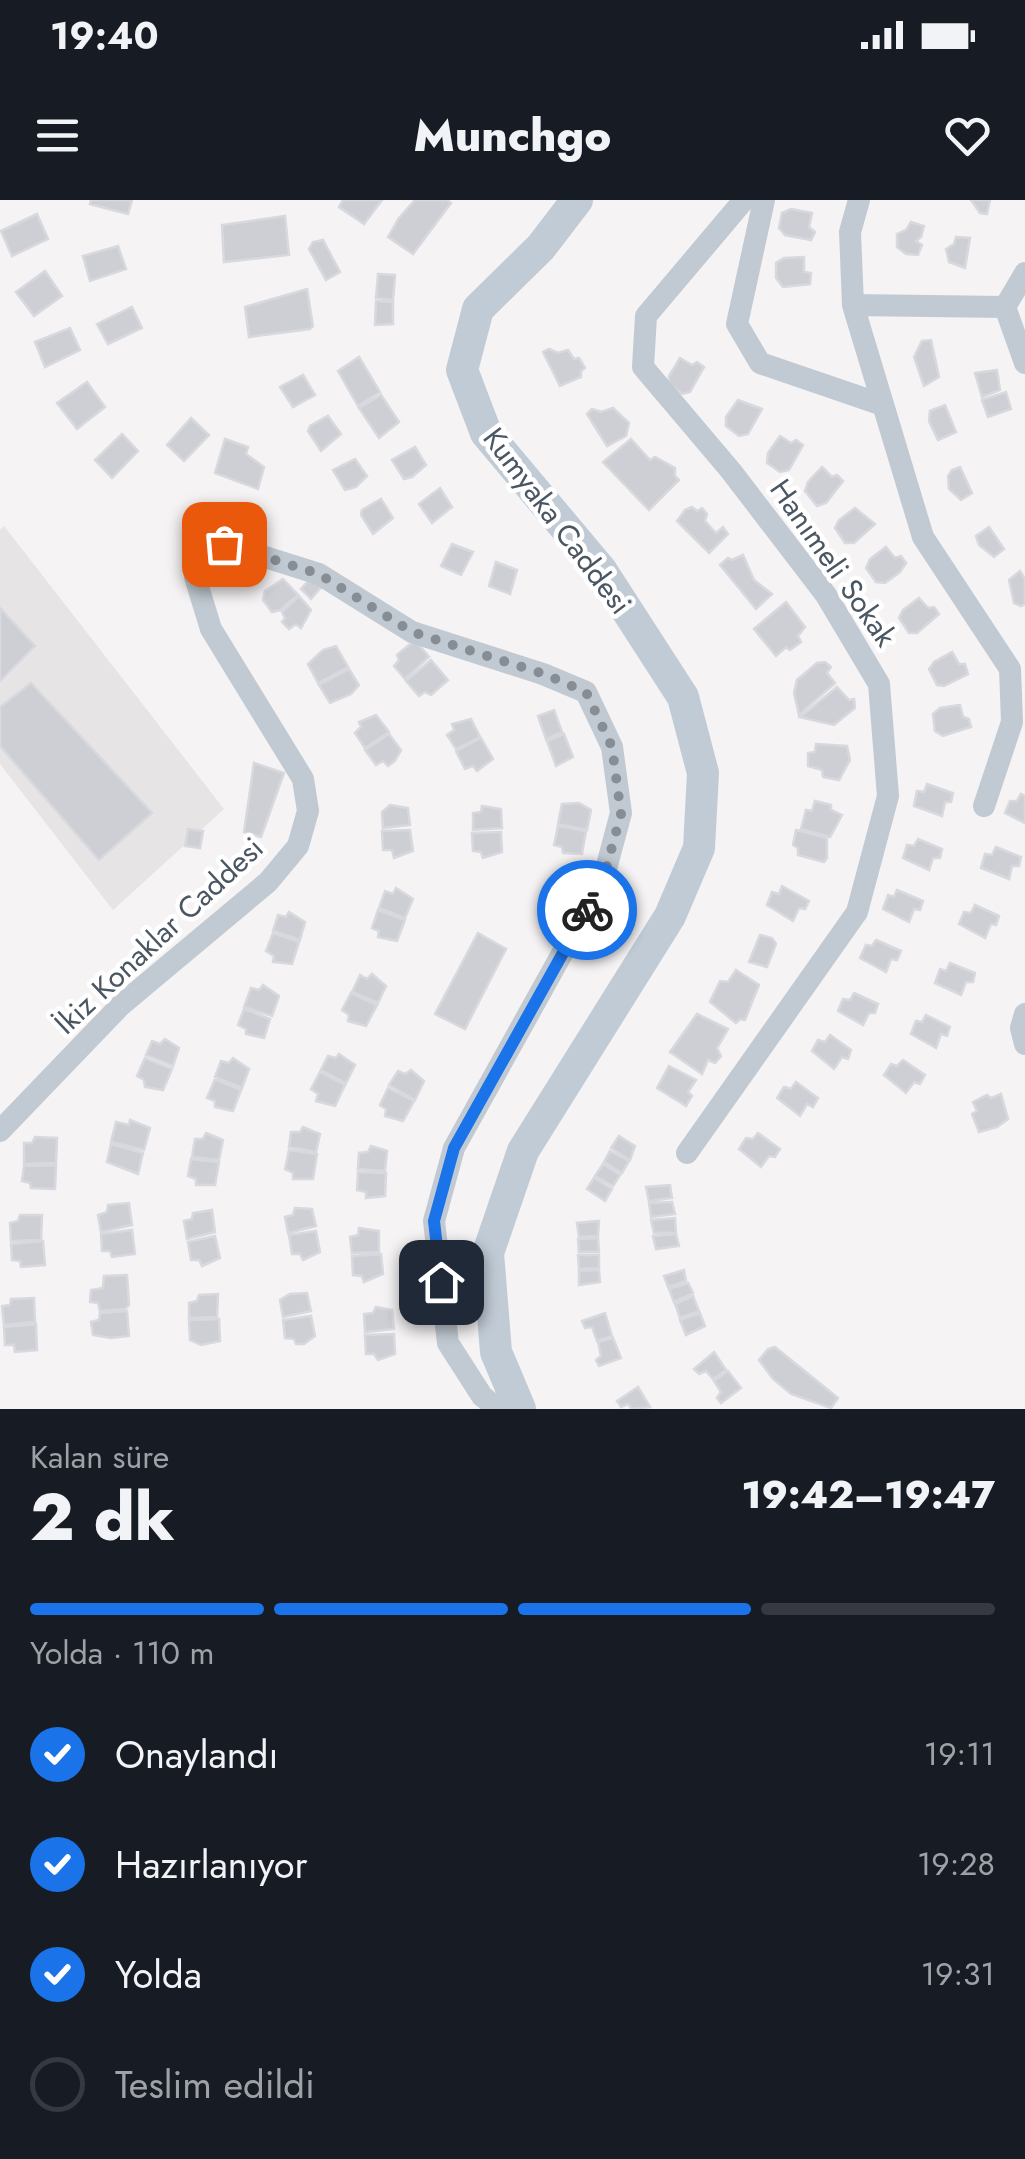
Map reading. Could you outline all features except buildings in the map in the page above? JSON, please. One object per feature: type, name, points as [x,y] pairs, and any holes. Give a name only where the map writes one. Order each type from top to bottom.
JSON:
[{"type":"main road","name":"Kumyaka Caddesi","points":[[520,1409],[496,1352],[488,1253],[523,1151],[670,916],[699,848],[703,773],[682,697],[601,570],[486,433],[462,370],[478,309],[541,247],[577,200]]},
{"type":"street","name":"Hanımeli Sokak","points":[[687,1153],[857,912],[888,796],[880,684],[826,595],[731,470],[644,367],[646,316],[744,200]]},
{"type":"street","points":[[764,200],[737,324],[760,363],[883,405]]},
{"type":"street","points":[[859,200],[850,232],[853,305],[923,537],[1010,670],[1012,722],[984,806]]},
{"type":"street","points":[[1025,273],[1005,307],[1025,364]]},
{"type":"street","points":[[853,305],[1005,307]]},
{"type":"street","name":"İkiz Konaklar Caddesi","points":[[0,1131],[121,1005],[268,882],[298,846],[308,811],[302,779],[211,629],[195,577],[201,555],[224,544],[319,574],[412,632],[544,674],[586,692],[612,747],[621,814],[603,880],[454,1148],[434,1221],[448,1343],[482,1396],[498,1409]]},
{"type":"street","points":[[1025,1014],[1021,1028],[1025,1044]]},
{"type":"shaded area","points":[[4,526],[224,809],[113,910],[0,764],[0,530]]},
{"type":"way so far","points":[[224,544],[319,574],[412,632],[544,674],[586,692],[612,747],[621,814],[603,880],[587,910]]},
{"type":"route","points":[[441,1282],[434,1221],[454,1148],[587,910]]}]
